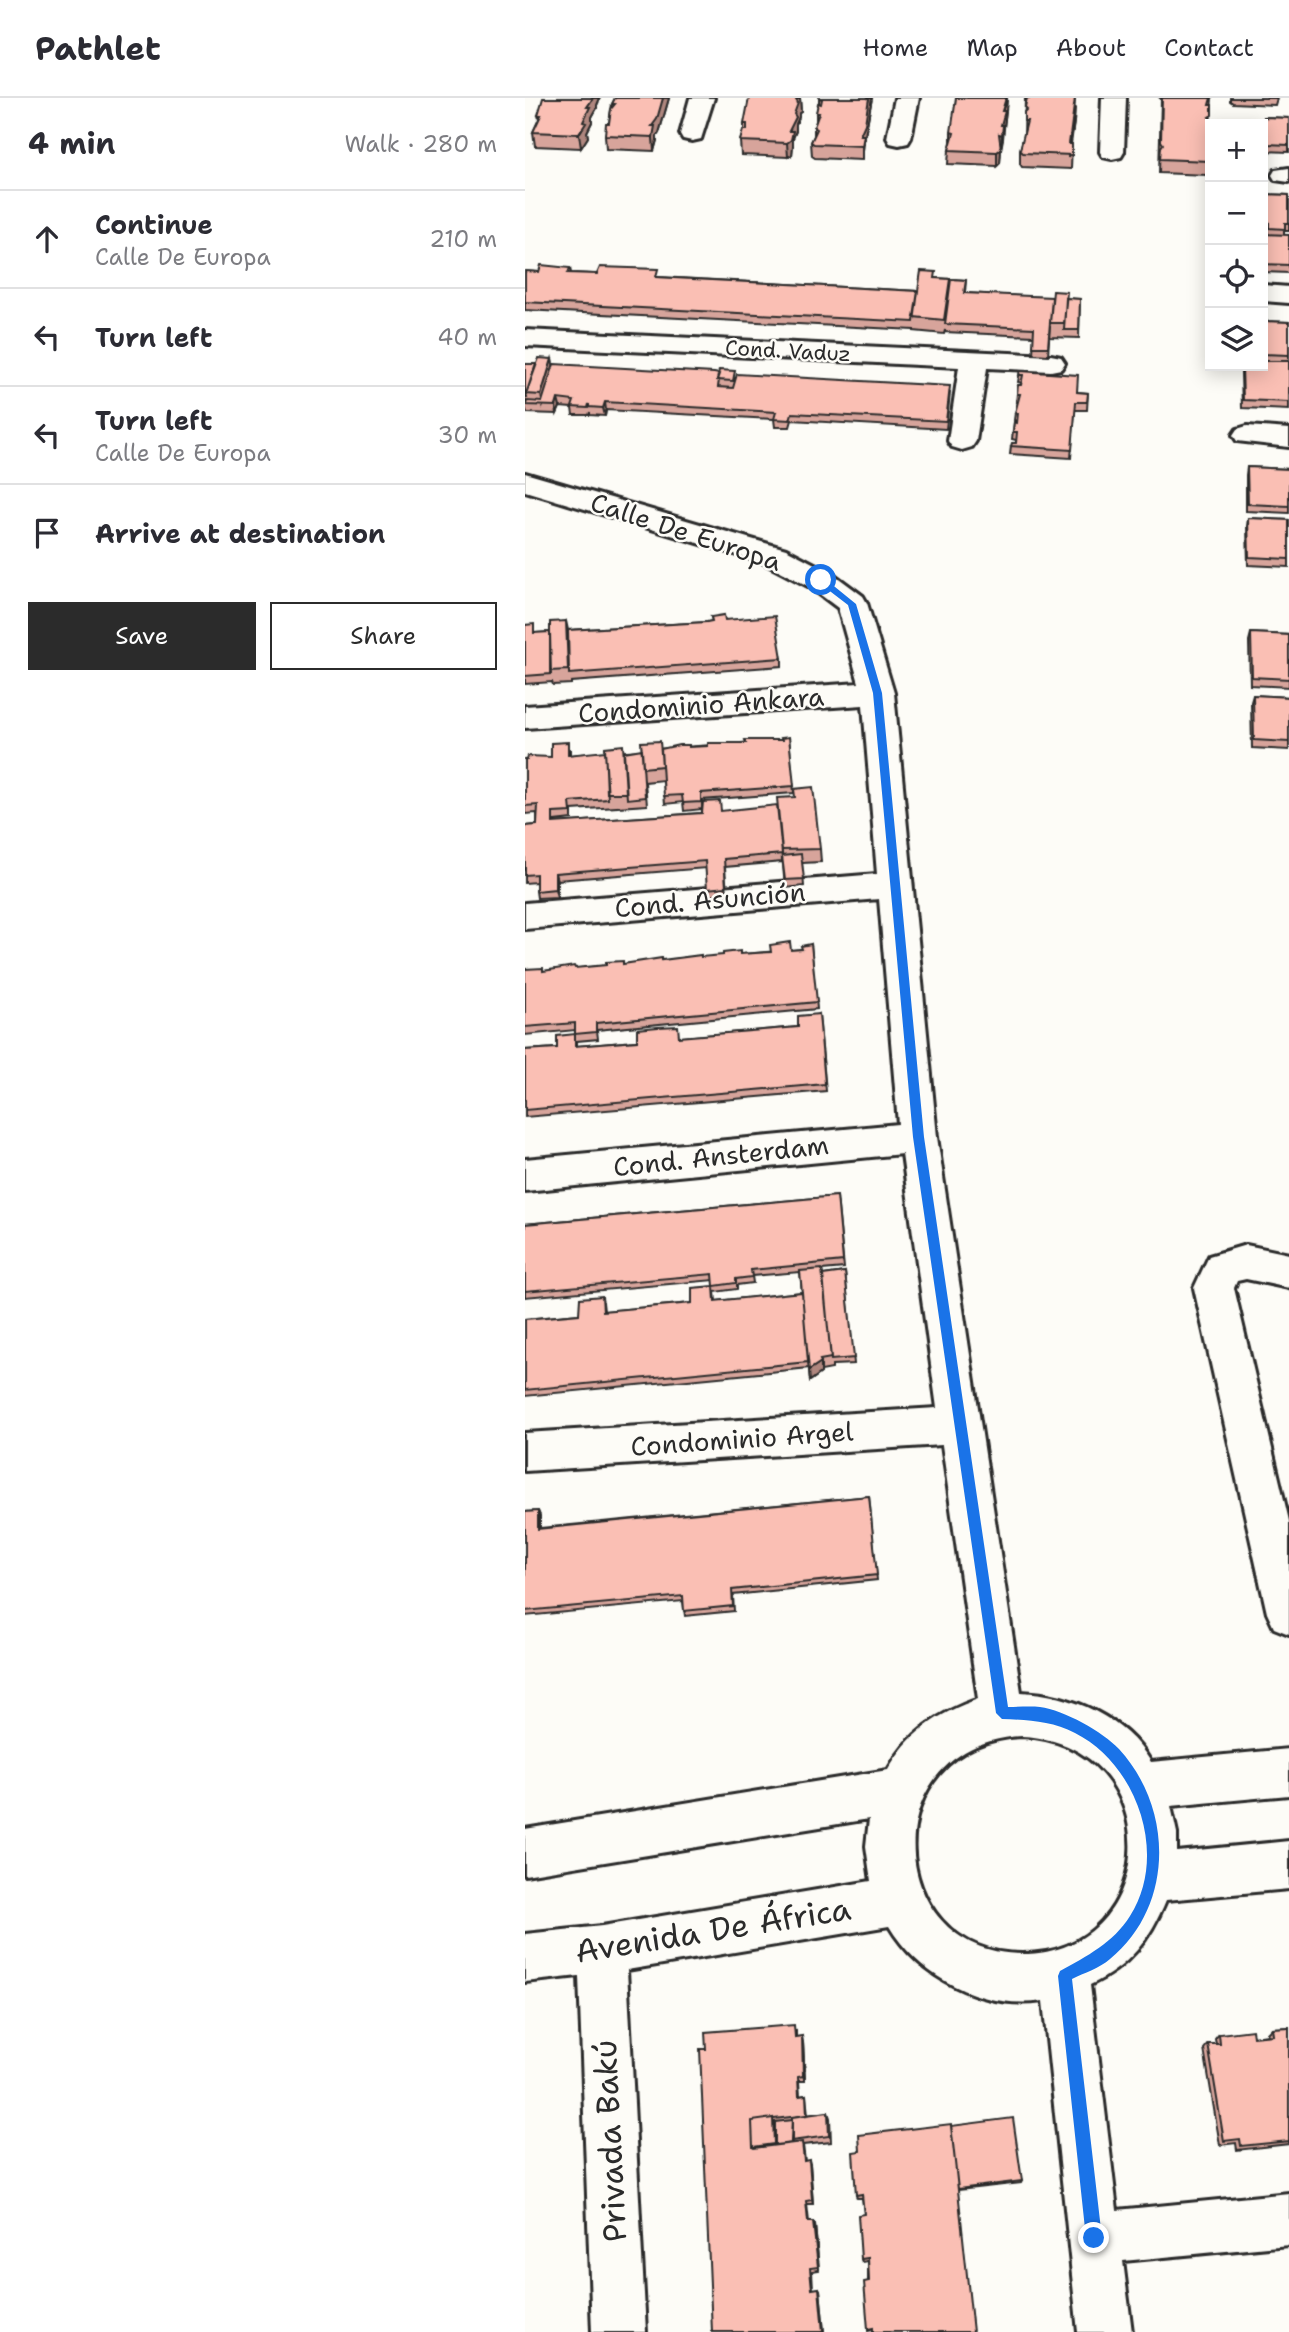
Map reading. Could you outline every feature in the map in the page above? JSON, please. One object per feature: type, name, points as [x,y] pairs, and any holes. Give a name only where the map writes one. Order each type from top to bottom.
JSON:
[{"type":"street","points":[[692,134],[702,98]]},
{"type":"street","points":[[899,138],[907,98]]},
{"type":"street","points":[[1112,152],[1114,98]]},
{"type":"street","points":[[1268,293],[1289,295]]},
{"type":"street","name":"Cond. Vaduz","points":[[525,338],[1051,363]]},
{"type":"street","points":[[962,440],[974,360]]},
{"type":"street","points":[[1247,435],[1289,438]]},
{"type":"street","name":"Calle De Europa","points":[[525,482],[775,556],[821,580],[852,604],[878,693],[918,1137],[1002,1713]]},
{"type":"street","name":"Condominio Ankara","points":[[525,717],[878,693]]},
{"type":"street","name":"Cond. Asunción","points":[[525,916],[894,885]]},
{"type":"street","name":"Cond. Ansterdam","points":[[525,1175],[918,1137]]},
{"type":"street","points":[[1289,1270],[1245,1262],[1223,1268],[1214,1288],[1289,1613]]},
{"type":"street","name":"Condominio Argel","points":[[525,1452],[959,1425]]},
{"type":"street","points":[[1002,1713],[1043,1714],[1081,1729],[1114,1753],[1138,1786],[1152,1831],[1152,1878],[1135,1920],[1105,1955],[1065,1976],[1000,1979],[941,1951],[901,1900],[889,1845],[898,1791],[923,1753],[959,1726],[1002,1713]]},
{"type":"street","points":[[1138,1786],[1289,1772]]},
{"type":"street","points":[[525,1852],[898,1791]]},
{"type":"street","points":[[1152,1878],[1289,1865]]},
{"type":"street","name":"Avenida De África","points":[[525,1958],[601,1950],[901,1900]]},
{"type":"street","name":"Privada Bakú","points":[[601,1950],[619,2332]]},
{"type":"street","points":[[1065,1976],[1105,2332]]},
{"type":"street","points":[[1094,2238],[1289,2219]]},
{"type":"building","points":[[543,98],[593,98],[587,107],[590,107],[583,122],[586,123],[579,134],[533,132],[541,115],[538,115]]},
{"type":"building","points":[[615,98],[663,98],[652,126],[655,126],[653,137],[605,135],[606,123],[609,123]]},
{"type":"building","points":[[749,98],[799,98],[796,100],[796,117],[789,131],[793,131],[791,140],[787,143],[740,141],[743,130],[747,130],[747,124],[744,124]]},
{"type":"building","points":[[819,98],[869,98],[865,124],[860,135],[864,135],[862,146],[811,142],[817,129],[814,127],[819,113],[816,113],[818,103],[821,104],[822,99]]},
{"type":"building","points":[[956,98],[1006,98],[1002,111],[1005,111],[1001,125],[1002,135],[999,134],[1001,149],[997,152],[949,150],[954,133],[951,132]]},
{"type":"building","points":[[1027,98],[1075,98],[1069,144],[1072,144],[1072,155],[1023,153],[1020,150],[1027,121],[1024,121],[1024,112],[1027,109]]},
{"type":"building","points":[[1162,98],[1211,98],[1211,119],[1205,119],[1205,161],[1160,159],[1163,144]]},
{"type":"building","points":[[1289,118],[1289,145],[1268,144],[1268,119],[1264,119]]},
{"type":"building","points":[[1268,194],[1289,195],[1289,223],[1285,223],[1285,229],[1269,228]]},
{"type":"building","points":[[1268,234],[1289,235],[1289,265],[1268,264]]},
{"type":"building","points":[[541,265],[570,268],[568,273],[597,274],[600,267],[658,269],[656,277],[918,291],[914,322],[525,302],[525,271],[539,272]]},
{"type":"building","points":[[921,271],[936,272],[935,278],[950,279],[944,320],[914,317]]},
{"type":"building","points":[[951,279],[966,280],[964,293],[1052,297],[1048,347],[1033,347],[1034,328],[945,324]]},
{"type":"building","points":[[1053,291],[1067,292],[1064,323],[1050,323]]},
{"type":"building","points":[[1066,298],[1080,299],[1079,330],[1064,330]]},
{"type":"building","points":[[1268,321],[1289,322],[1289,355],[1268,354]]},
{"type":"building","points":[[539,358],[552,359],[541,395],[526,394]]},
{"type":"building","points":[[1268,361],[1289,361],[1289,402],[1243,400],[1242,371],[1268,371]]},
{"type":"building","points":[[525,364],[536,364],[527,398],[525,398]]},
{"type":"building","points":[[554,364],[714,373],[719,374],[718,387],[733,388],[737,374],[950,386],[946,421],[792,413],[790,420],[774,419],[776,412],[605,402],[603,408],[589,407],[589,404],[588,408],[572,407],[574,401],[558,399],[556,406],[526,405],[527,401],[542,402]]},
{"type":"building","points":[[719,370],[735,371],[733,381],[717,380]]},
{"type":"building","points":[[1020,371],[1078,375],[1077,392],[1088,393],[1087,402],[1076,402],[1072,450],[1011,446],[1016,443],[1017,432],[1013,432],[1014,422],[1017,423],[1018,413],[1015,413],[1020,394],[1017,394],[1018,385],[1021,385],[1023,375],[1019,375]]},
{"type":"building","points":[[1247,467],[1289,469],[1289,506],[1248,504]]},
{"type":"building","points":[[1248,518],[1289,520],[1289,559],[1249,557]]},
{"type":"building","points":[[724,615],[725,620],[775,616],[782,658],[569,674],[568,630],[707,622],[712,621],[711,617]]},
{"type":"building","points":[[566,621],[568,670],[550,671],[550,622]]},
{"type":"building","points":[[534,624],[534,633],[550,632],[551,674],[525,676],[525,625]]},
{"type":"building","points":[[1251,633],[1289,635],[1289,679],[1252,677]]},
{"type":"building","points":[[1253,695],[1289,697],[1289,742],[1254,740]]},
{"type":"building","points":[[789,737],[794,786],[701,793],[701,802],[683,803],[682,795],[664,796],[661,749],[679,745],[689,747],[708,746],[708,743],[746,743],[745,740],[782,740],[781,738]]},
{"type":"building","points":[[660,741],[662,766],[643,768],[641,742]]},
{"type":"building","points":[[568,742],[568,755],[605,751],[608,799],[570,802],[571,812],[553,813],[553,823],[702,813],[703,802],[720,801],[721,811],[777,805],[782,854],[724,859],[726,887],[707,889],[705,861],[555,873],[555,889],[536,891],[536,874],[525,875],[525,826],[537,825],[538,805],[525,806],[525,759],[528,756],[551,757],[551,743]]},
{"type":"building","points":[[623,745],[626,793],[607,793],[605,747]]},
{"type":"building","points":[[642,749],[645,797],[627,799],[624,752]]},
{"type":"building","points":[[813,787],[820,849],[782,850],[777,798],[795,797],[794,789]]},
{"type":"building","points":[[801,854],[804,879],[785,880],[782,856]]},
{"type":"building","points":[[790,942],[791,950],[802,949],[801,946],[811,944],[817,1002],[596,1023],[596,1032],[575,1034],[575,1023],[525,1027],[525,969],[543,968],[543,971],[606,965],[606,962],[623,961],[623,964],[740,951],[740,954],[771,952],[770,945]]},
{"type":"building","points":[[819,1014],[825,1084],[525,1110],[525,1050],[557,1048],[557,1036],[575,1034],[575,1046],[637,1041],[637,1029],[678,1026],[679,1037],[798,1027],[798,1016]]},
{"type":"building","points":[[837,1196],[843,1261],[751,1270],[752,1277],[736,1279],[736,1283],[714,1286],[713,1274],[525,1291],[525,1224]]},
{"type":"building","points":[[822,1269],[831,1358],[820,1360],[821,1362],[809,1370],[800,1271]]},
{"type":"building","points":[[845,1272],[854,1358],[831,1360],[823,1275]]},
{"type":"building","points":[[714,1286],[715,1301],[802,1292],[808,1362],[525,1390],[525,1319],[579,1314],[580,1298],[602,1296],[603,1311],[692,1303],[692,1288]]},
{"type":"building","points":[[869,1496],[877,1575],[732,1590],[733,1606],[684,1611],[683,1596],[525,1611],[525,1512],[538,1511],[538,1529]]},
{"type":"building","points":[[794,2025],[795,2037],[802,2036],[803,2076],[798,2077],[799,2096],[806,2095],[807,2115],[752,2121],[753,2147],[802,2142],[804,2161],[809,2160],[812,2200],[806,2201],[808,2222],[813,2222],[818,2267],[810,2268],[812,2289],[819,2288],[823,2332],[712,2332],[700,2049],[706,2049],[705,2032]]},
{"type":"building","points":[[1289,2027],[1289,2141],[1241,2146],[1240,2139],[1224,2141],[1208,2044],[1220,2044],[1219,2034],[1252,2030],[1253,2037],[1273,2035],[1272,2028]]},
{"type":"building","points":[[828,2112],[829,2136],[791,2141],[792,2117]]},
{"type":"building","points":[[773,2118],[774,2144],[753,2147],[752,2121]]},
{"type":"building","points":[[1013,2118],[1022,2181],[958,2189],[951,2126]]},
{"type":"building","points":[[792,2120],[792,2143],[775,2145],[775,2122]]},
{"type":"building","points":[[951,2124],[973,2332],[873,2332],[873,2328],[868,2329],[864,2282],[869,2281],[868,2258],[861,2259],[858,2215],[864,2214],[862,2194],[856,2195],[853,2152],[860,2151],[859,2135]]},
{"type":"route","points":[[821,580],[852,604],[878,693],[918,1137],[1002,1713],[1043,1714],[1081,1729],[1114,1753],[1138,1786],[1152,1831],[1152,1878],[1135,1920],[1105,1955],[1065,1976],[1094,2238]]}]
